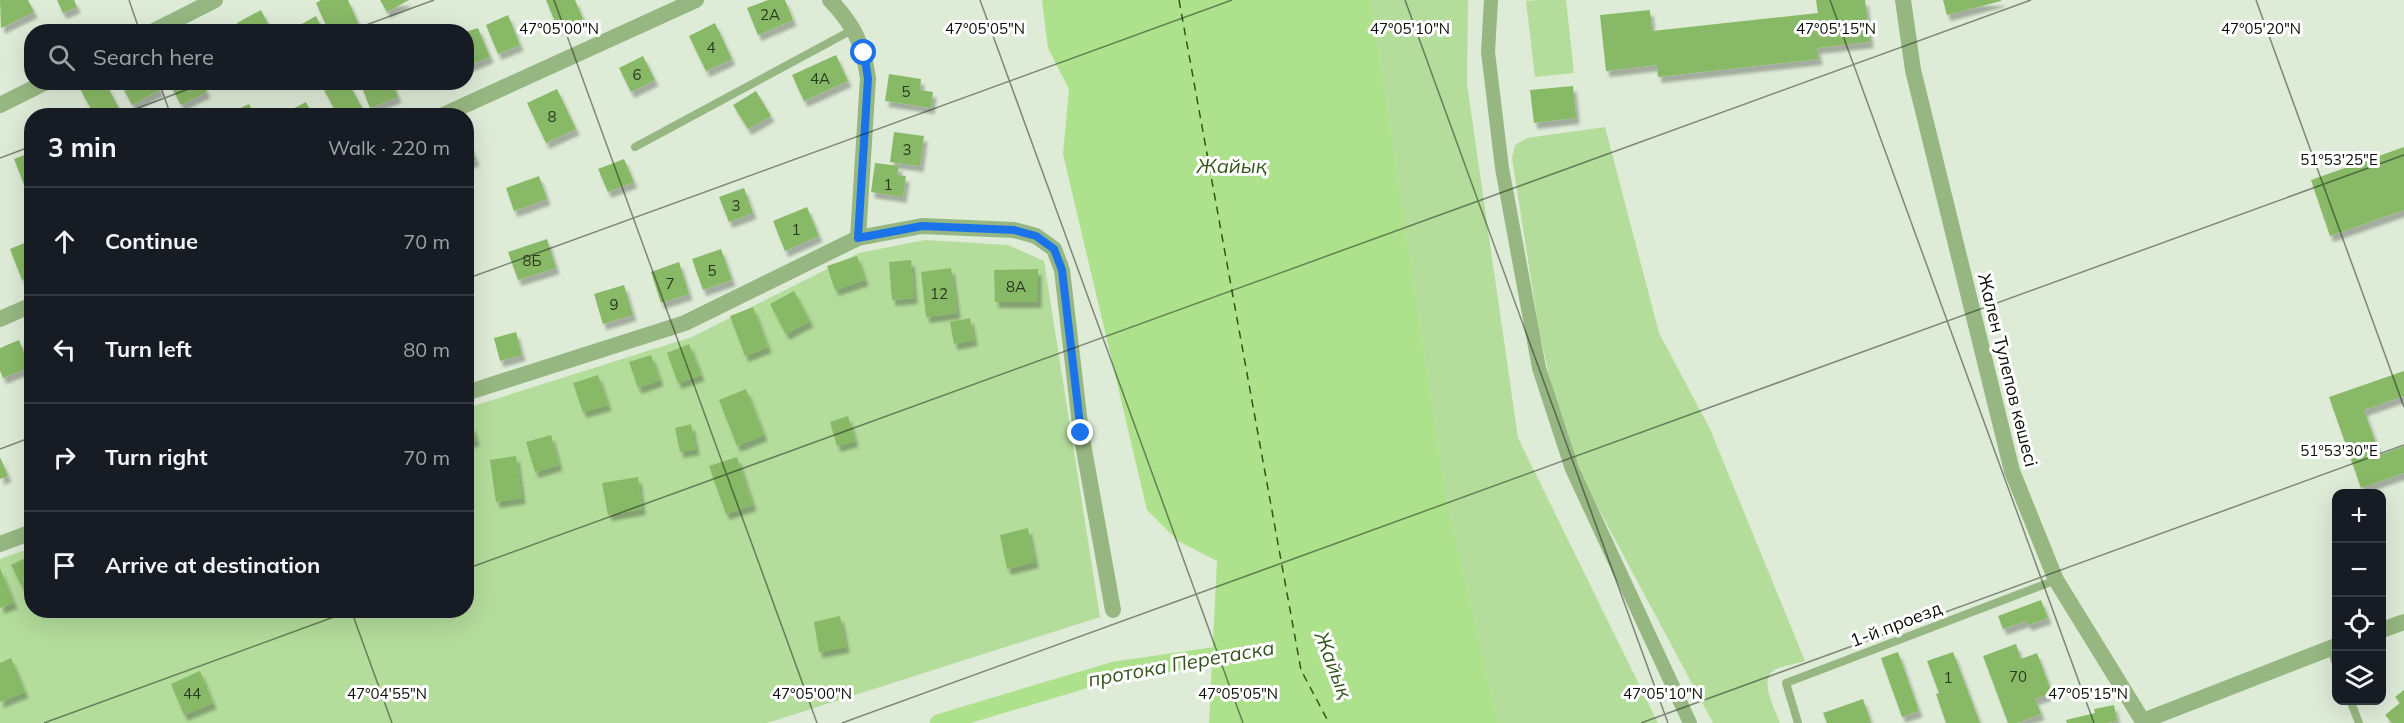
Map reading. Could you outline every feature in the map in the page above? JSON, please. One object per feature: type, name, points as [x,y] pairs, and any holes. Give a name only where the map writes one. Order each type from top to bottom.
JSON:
[{"type":"street","points":[[168,24],[215,0]]},
{"type":"street","points":[[459,108],[696,0]]},
{"type":"street","points":[[830,0],[854,29],[864,53],[868,78],[858,238]]},
{"type":"street","points":[[1491,0],[1488,52],[1502,168],[1539,368],[1572,469],[1690,723]]},
{"type":"street","name":"Жален Тулепов көшесі","points":[[1903,0],[1913,70],[2012,471],[2056,580],[2144,722]]},
{"type":"street","points":[[0,105],[30,90]]},
{"type":"street","points":[[474,390],[686,323],[858,238],[922,226],[1014,230],[1036,236],[1054,249],[1062,270],[1081,433],[1113,610]]},
{"type":"street","points":[[0,319],[24,308]]},
{"type":"street","points":[[0,544],[24,535]]},
{"type":"street","points":[[2386,629],[2404,622]]},
{"type":"street","points":[[2144,722],[2332,648]]},
{"type":"lane","points":[[635,147],[854,29]]},
{"type":"lane","name":"1-й проезд","points":[[1798,723],[1786,683],[2056,580]]},
{"type":"lane","points":[[2352,705],[2359,723]]},
{"type":"shaded area","points":[[1371,0],[1468,0],[1467,84],[1518,438],[1658,723],[1498,723],[1446,497]]},
{"type":"shaded area","points":[[1566,0],[1574,73],[1535,77],[1526,1]]},
{"type":"shaded area","points":[[1605,127],[1659,333],[1710,429],[1805,661],[1776,669],[1768,679],[1769,694],[1780,723],[1713,723],[1572,459],[1553,393],[1539,330],[1512,158],[1515,145],[1527,138]]},
{"type":"shaded area","points":[[925,240],[1008,245],[1044,261],[1100,617],[767,723],[0,723],[0,559],[24,550],[24,618],[474,618],[474,406],[692,337],[859,253]]},
{"type":"water","name":"Жайық","points":[[1042,0],[1371,0],[1446,497],[1498,723],[1209,723],[1217,561],[1178,541],[1147,510],[1063,154],[1069,89],[1048,48]]},
{"type":"building","points":[[0,0],[28,0],[34,12],[1,28]]},
{"type":"building","points":[[57,0],[74,0],[77,7],[63,13]]},
{"type":"building","points":[[321,0],[348,0],[359,24],[325,24],[316,3]]},
{"type":"building","points":[[380,0],[409,0],[387,12]]},
{"type":"building","points":[[546,0],[575,0],[583,19],[558,29]]},
{"type":"building","points":[[768,0],[785,0],[793,20],[758,35],[747,8]]},
{"type":"building","points":[[1816,0],[1865,0],[1870,42],[1817,48],[1819,59],[1658,77],[1657,65],[1606,71],[1600,15],[1650,10],[1652,31],[1818,13]]},
{"type":"building","points":[[1943,0],[2001,0],[2001,1],[1947,15]]},
{"type":"building","points":[[261,10],[268,24],[237,24]]},
{"type":"building","points":[[508,15],[520,45],[498,54],[486,25]]},
{"type":"building","points":[[316,16],[320,24],[302,24]]},
{"type":"building","points":[[715,23],[732,59],[706,71],[689,36]]},
{"type":"building","points":[[478,28],[490,57],[474,64],[474,29]]},
{"type":"building","points":[[836,55],[848,81],[804,101],[792,75]]},
{"type":"building","points":[[643,56],[655,80],[631,92],[619,68]]},
{"type":"building","points":[[889,74],[921,79],[920,90],[933,92],[931,108],[885,101]]},
{"type":"building","points":[[1573,86],[1576,118],[1534,123],[1530,90]]},
{"type":"building","points":[[557,89],[576,129],[546,143],[527,103]]},
{"type":"building","points":[[81,90],[109,90],[119,108],[91,108]]},
{"type":"building","points":[[124,90],[160,90],[132,105]]},
{"type":"building","points":[[173,90],[206,90],[207,92],[181,105]]},
{"type":"building","points":[[324,90],[352,90],[362,108],[334,108]]},
{"type":"building","points":[[363,90],[395,90],[398,97],[370,108]]},
{"type":"building","points":[[756,91],[771,116],[748,129],[733,105]]},
{"type":"building","points":[[306,102],[309,108],[294,108]]},
{"type":"building","points":[[894,132],[924,136],[920,166],[890,162]]},
{"type":"building","points":[[2404,147],[2404,210],[2330,236],[2311,180]]},
{"type":"building","points":[[24,155],[24,184],[14,159]]},
{"type":"building","points":[[624,159],[634,182],[608,192],[598,169]]},
{"type":"building","points":[[875,163],[899,166],[897,175],[906,176],[903,197],[871,192]]},
{"type":"building","points":[[539,176],[547,199],[514,211],[506,188]]},
{"type":"building","points":[[744,188],[753,213],[729,222],[719,197]]},
{"type":"building","points":[[807,207],[819,236],[785,251],[773,221]]},
{"type":"building","points":[[547,239],[556,268],[518,280],[508,252]]},
{"type":"building","points":[[24,243],[24,279],[22,280],[10,249]]},
{"type":"building","points":[[721,249],[732,280],[703,290],[692,259]]},
{"type":"building","points":[[857,256],[865,280],[835,290],[827,266]]},
{"type":"building","points":[[911,260],[914,298],[892,300],[889,262]]},
{"type":"building","points":[[679,262],[689,294],[661,303],[651,272]]},
{"type":"building","points":[[951,268],[957,313],[926,317],[921,272]]},
{"type":"building","points":[[1038,269],[1038,302],[995,302],[994,270]]},
{"type":"building","points":[[624,285],[633,315],[603,324],[594,294]]},
{"type":"building","points":[[794,291],[810,321],[786,334],[770,304]]},
{"type":"building","points":[[753,307],[768,347],[745,356],[730,316]]},
{"type":"building","points":[[970,318],[974,340],[954,344],[950,322]]},
{"type":"building","points":[[516,332],[522,355],[500,361],[494,338]]},
{"type":"building","points":[[19,340],[24,352],[24,369],[3,378],[0,371],[0,348]]},
{"type":"building","points":[[689,344],[701,375],[678,383],[667,353]]},
{"type":"building","points":[[651,355],[660,380],[638,388],[629,362]]},
{"type":"building","points":[[2404,371],[2404,396],[2364,410],[2380,455],[2404,446],[2404,473],[2361,488],[2329,397]]},
{"type":"building","points":[[598,375],[608,405],[583,412],[573,383]]},
{"type":"building","points":[[746,389],[764,435],[737,446],[719,400]]},
{"type":"building","points":[[848,416],[855,441],[837,446],[830,422]]},
{"type":"building","points":[[691,424],[696,449],[680,452],[675,428]]},
{"type":"building","points":[[551,435],[559,465],[535,472],[526,442]]},
{"type":"building","points":[[516,456],[522,498],[496,502],[490,460]]},
{"type":"building","points":[[0,457],[8,476],[0,479]]},
{"type":"building","points":[[737,457],[753,505],[726,514],[709,466]]},
{"type":"building","points":[[638,477],[642,509],[608,515],[602,483]]},
{"type":"building","points":[[1028,528],[1035,562],[1007,569],[1000,535]]},
{"type":"building","points":[[24,559],[24,590],[11,565]]},
{"type":"building","points":[[0,568],[14,603],[0,608]]},
{"type":"building","points":[[2041,600],[2048,618],[2028,625],[2026,621],[2003,629],[1998,616]]},
{"type":"building","points":[[840,616],[846,647],[819,652],[814,622]]},
{"type":"building","points":[[2016,644],[2021,659],[2037,653],[2052,693],[2035,699],[2041,714],[2017,723],[2008,723],[1983,656]]},
{"type":"building","points":[[1898,652],[1919,711],[1902,717],[1881,658]]},
{"type":"building","points":[[1953,652],[1980,723],[1946,723],[1936,694],[1939,693],[1927,661]]},
{"type":"building","points":[[11,658],[25,692],[0,702],[0,663]]},
{"type":"building","points":[[200,671],[213,703],[184,715],[171,684]]},
{"type":"building","points":[[2404,690],[2404,723],[2392,723],[2385,715],[2400,703],[2395,697]]},
{"type":"building","points":[[1863,699],[1871,723],[1827,723],[1823,713]]},
{"type":"building","points":[[2114,705],[2117,721],[2067,723],[2066,720],[2095,713],[2094,709]]},
{"type":"waterway","name":"протока Перетаска","points":[[939,723],[1113,671],[1236,653]]},
{"type":"ferry route","points":[[1179,0],[1301,670],[1329,723]]},
{"type":"route","points":[[864,53],[868,78],[858,238],[922,226],[1014,230],[1036,236],[1054,249],[1062,270],[1081,433]]}]
